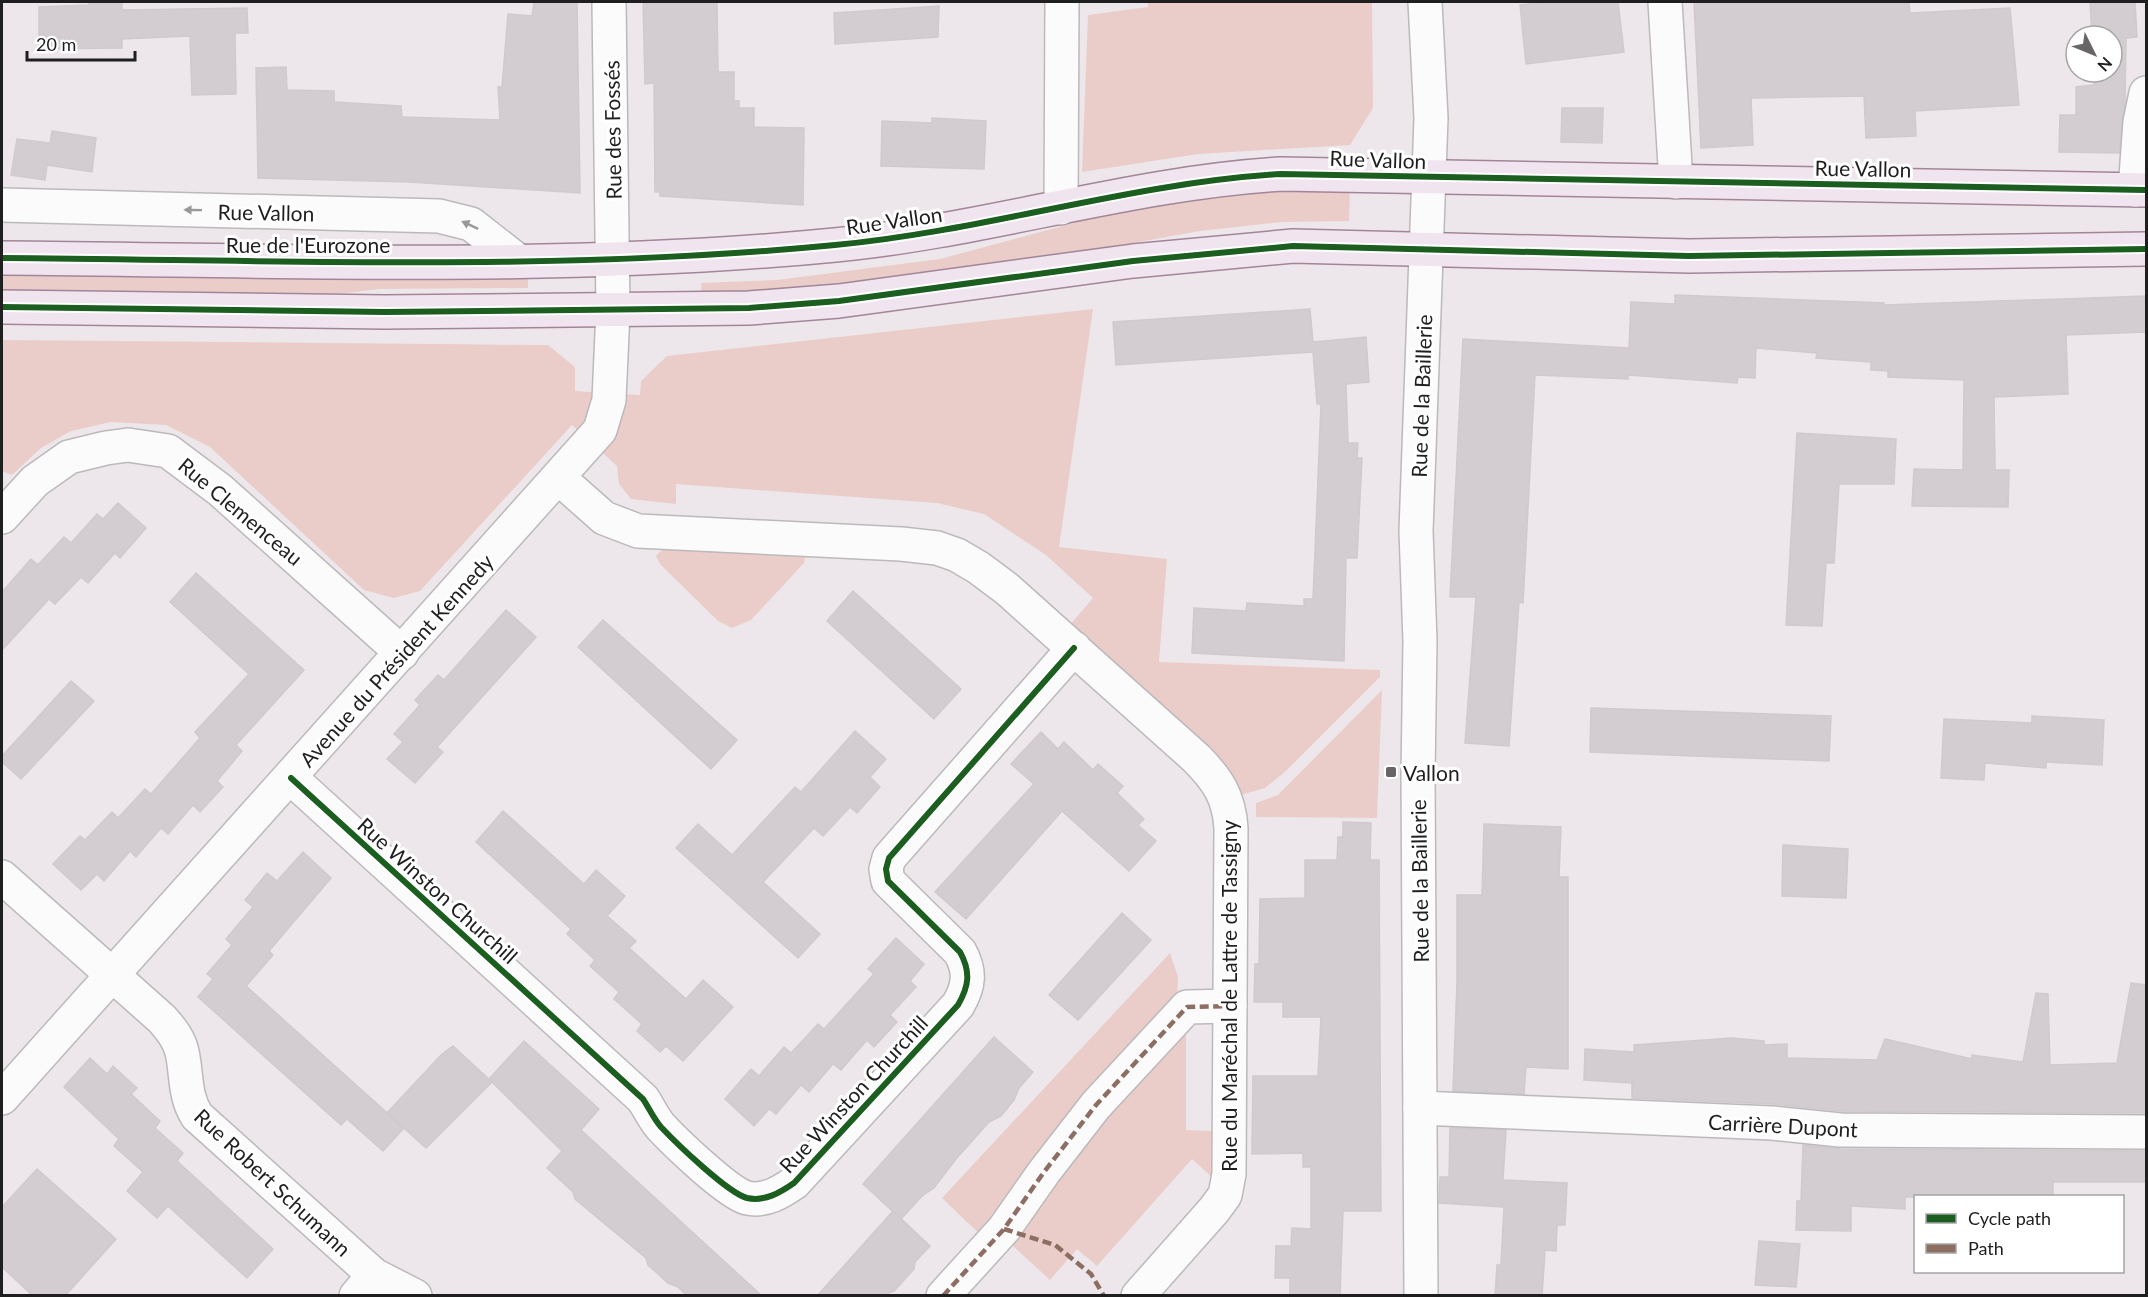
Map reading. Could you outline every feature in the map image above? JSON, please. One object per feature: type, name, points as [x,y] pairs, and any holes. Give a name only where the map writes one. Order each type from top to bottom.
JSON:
[{"type":"main road","name":"Rue Vallon","points":[[614,258],[758,252],[873,241],[1061,208],[1148,190],[1245,176],[1314,174],[2141,190]]},
{"type":"main road","points":[[2,307],[385,312],[749,308],[839,301],[1133,261],[1268,247],[1359,247],[1426,251],[1689,256],[2146,249]]},
{"type":"main road","name":"Rue de l'Eurozone","points":[[2,258],[344,262],[614,258]]},
{"type":"street","name":"Rue des Fossés","points":[[609,2],[614,258]]},
{"type":"street","points":[[1061,208],[1062,2]]},
{"type":"street","name":"Rue de la Baillerie","points":[[1421,1296],[1418,776],[1420,641],[1416,531],[1431,118],[1425,2]]},
{"type":"street","points":[[1665,2],[1677,182]]},
{"type":"street","points":[[2141,190],[2137,141],[2146,93]]},
{"type":"street","name":"Rue Vallon","points":[[2,205],[439,216],[471,224],[517,260]]},
{"type":"street","name":"Avenue du Président Kennedy","points":[[2,1098],[592,442],[606,417],[614,311],[614,258]]},
{"type":"street","name":"Rue Clemenceau","points":[[2,517],[35,481],[69,457],[106,447],[128,445],[168,451],[220,490],[402,653]]},
{"type":"street","name":"Rue du Maréchal de Lattre de Tassigny","points":[[560,479],[604,518],[638,531],[901,544],[937,548],[957,555],[1007,589],[1196,758],[1221,785],[1230,809],[1231,828],[1229,1174],[1225,1195],[1138,1296]]},
{"type":"street","name":"Rue Winston Churchill","points":[[291,778],[643,1100],[660,1126],[732,1191],[747,1198],[764,1198],[780,1193],[794,1183],[958,1005],[966,991],[969,976],[960,952],[888,881],[886,869],[889,858],[1074,648]]},
{"type":"street","points":[[2,877],[114,975]]},
{"type":"street","name":"Rue Robert Schumann","points":[[114,975],[175,1033],[182,1050],[190,1104],[197,1116],[365,1286],[415,1296]]},
{"type":"street","points":[[943,1296],[1004,1229],[1044,1172],[1096,1105],[1187,1007],[1230,1006]]},
{"type":"street","name":"Carrière Dupont","points":[[1420,1108],[1772,1123],[1840,1130],[2146,1132]]},
{"type":"shaded area","points":[[1148,2],[1372,2],[1373,108],[1350,145],[1198,154],[1082,172],[1088,15],[1148,7]]},
{"type":"shaded area","points":[[1350,186],[1349,221],[1282,222],[1200,231],[993,268],[702,301],[701,283],[777,280],[940,259],[1178,195]]},
{"type":"shaded area","points":[[2,270],[528,271],[528,288],[379,289],[296,299],[2,300]]},
{"type":"shaded area","points":[[1093,309],[1059,547],[1167,559],[1159,662],[1380,670],[1380,677],[1287,770],[1265,788],[1241,795],[1230,776],[1069,626],[1093,598],[1046,555],[984,514],[937,503],[676,484],[676,504],[631,499],[619,484],[617,466],[572,425],[420,591],[394,598],[364,590],[210,447],[166,425],[111,422],[71,431],[41,448],[12,475],[2,471],[2,340],[548,345],[575,367],[575,391],[640,395],[641,381],[667,356]]},
{"type":"shaded area","points":[[667,545],[802,554],[805,557],[804,563],[751,620],[732,628],[718,621],[660,564],[656,556]]},
{"type":"shaded area","points":[[1382,690],[1377,818],[1256,817],[1256,803],[1278,795]]},
{"type":"shaded area","points":[[1170,953],[1178,977],[1177,1003],[987,1241],[942,1198]]},
{"type":"shaded area","points":[[1186,1031],[1186,1130],[1212,1131],[1213,1178],[1192,1159],[1097,1266],[1077,1249],[1050,1280],[1012,1245],[1049,1176]]},
{"type":"building","points":[[89,2],[122,2],[122,10],[247,8],[248,33],[235,33],[236,94],[192,95],[190,36],[122,39],[122,48],[39,49],[39,7],[89,5]]},
{"type":"building","points":[[534,2],[577,2],[580,193],[409,182],[258,178],[256,68],[286,67],[287,90],[334,91],[334,102],[401,106],[402,117],[500,120],[498,87],[502,87],[508,14],[532,16]]},
{"type":"building","points":[[643,2],[717,2],[718,72],[734,72],[734,101],[739,101],[739,108],[754,108],[754,127],[804,128],[803,205],[660,196],[660,192],[655,192],[654,83],[645,84]]},
{"type":"building","points":[[1548,2],[1618,2],[1624,52],[1526,64],[1520,5]]},
{"type":"building","points":[[1694,2],[1909,2],[1910,13],[2010,8],[2019,105],[1915,111],[1916,136],[1866,138],[1864,96],[1751,98],[1753,145],[1701,148]]},
{"type":"building","points":[[2090,2],[2135,2],[2137,37],[2126,38],[2125,102],[2119,153],[2059,152],[2060,115],[2076,115],[2076,87],[2094,84],[2124,84],[2124,24],[2091,24]]},
{"type":"building","points":[[939,6],[938,37],[835,44],[834,13]]},
{"type":"building","points":[[1562,108],[1603,108],[1602,143],[1561,142]]},
{"type":"building","points":[[932,118],[986,121],[984,169],[881,166],[882,121],[932,123]]},
{"type":"building","points":[[52,131],[96,138],[92,172],[47,165],[45,180],[11,175],[17,139],[50,143]]},
{"type":"building","points":[[1675,295],[1884,303],[1884,305],[2146,296],[2146,332],[2066,335],[2068,394],[1994,397],[1995,470],[2009,470],[2008,507],[1912,506],[1914,469],[1963,470],[1964,380],[1888,377],[1888,371],[1871,370],[1871,362],[1816,358],[1817,353],[1756,348],[1755,378],[1738,377],[1737,383],[1628,375],[1628,379],[1535,375],[1523,603],[1519,602],[1509,746],[1465,743],[1476,597],[1450,597],[1463,339],[1629,348],[1631,302],[1675,304]]},
{"type":"building","points":[[1310,309],[1313,342],[1366,337],[1369,382],[1346,384],[1348,443],[1358,443],[1357,458],[1362,458],[1357,558],[1346,558],[1344,661],[1192,653],[1194,608],[1246,611],[1247,603],[1304,606],[1304,599],[1313,599],[1321,404],[1317,404],[1313,352],[1116,365],[1113,322]]},
{"type":"building","points":[[1797,433],[1896,439],[1894,484],[1839,484],[1834,563],[1826,563],[1822,626],[1786,625]]},
{"type":"building","points":[[118,503],[146,528],[120,558],[115,553],[88,583],[81,577],[55,604],[49,599],[2,650],[2,592],[31,559],[38,565],[64,537],[71,543],[97,514],[103,519]]},
{"type":"building","points":[[196,573],[304,670],[236,745],[242,751],[217,781],[223,787],[200,812],[193,805],[168,834],[161,828],[136,857],[130,851],[104,881],[97,874],[81,890],[53,864],[80,836],[85,840],[112,812],[118,818],[145,789],[151,794],[200,738],[195,732],[249,674],[170,602]]},
{"type":"building","points":[[853,591],[961,689],[934,719],[827,621]]},
{"type":"building","points":[[506,610],[536,637],[437,747],[443,752],[415,783],[387,759],[403,742],[394,734],[420,705],[415,700],[438,675],[444,680]]},
{"type":"building","points":[[603,620],[737,740],[711,769],[578,647]]},
{"type":"building","points":[[71,681],[94,701],[21,779],[2,762],[2,756]]},
{"type":"building","points":[[1591,708],[1831,716],[1829,761],[1590,752]]},
{"type":"building","points":[[2032,716],[2104,720],[2102,765],[2046,762],[2046,768],[1985,763],[1984,780],[1941,778],[1944,719],[2032,723]]},
{"type":"building","points":[[855,731],[886,759],[870,777],[880,787],[857,813],[850,807],[823,836],[814,828],[763,882],[820,934],[798,958],[676,848],[698,824],[732,855],[795,787],[801,792]]},
{"type":"building","points":[[1041,732],[1058,749],[1064,742],[1093,770],[1098,764],[1123,786],[1117,793],[1144,819],[1138,825],[1156,841],[1129,871],[1062,811],[966,919],[935,892],[1034,784],[1011,764]]},
{"type":"building","points":[[503,811],[584,884],[596,870],[625,896],[607,916],[636,941],[629,948],[686,999],[703,980],[733,1007],[683,1061],[666,1046],[660,1052],[637,1031],[642,1024],[614,999],[619,992],[590,966],[595,960],[567,934],[571,929],[476,842]]},
{"type":"building","points":[[1343,822],[1371,823],[1370,860],[1379,860],[1381,1211],[1343,1211],[1340,1296],[1290,1296],[1290,1278],[1275,1278],[1276,1246],[1291,1246],[1292,1228],[1311,1229],[1311,1167],[1303,1167],[1303,1153],[1252,1154],[1253,1076],[1318,1076],[1321,1017],[1283,1017],[1283,1002],[1254,1002],[1255,964],[1259,964],[1260,899],[1305,898],[1305,860],[1337,860],[1338,837],[1343,837]]},
{"type":"building","points":[[1484,824],[1561,827],[1559,877],[1568,877],[1568,1069],[1526,1067],[1524,1094],[1453,1091],[1457,895],[1482,895]]},
{"type":"building","points":[[1783,845],[1848,849],[1846,898],[1782,896]]},
{"type":"building","points":[[303,852],[331,878],[269,951],[273,955],[246,986],[404,1128],[383,1151],[347,1119],[341,1125],[198,997],[213,979],[207,974],[232,945],[226,939],[253,907],[245,900],[267,873],[277,881]]},
{"type":"building","points":[[1122,913],[1151,940],[1078,1020],[1049,995]]},
{"type":"building","points":[[896,938],[924,964],[910,981],[916,987],[890,1015],[897,1022],[874,1047],[867,1040],[841,1070],[833,1064],[809,1092],[801,1085],[776,1114],[769,1109],[754,1126],[725,1099],[751,1069],[759,1076],[784,1047],[791,1053],[818,1024],[824,1029],[874,974],[868,969]]},
{"type":"building","points":[[2131,983],[2146,985],[2146,1113],[1841,1111],[1773,1104],[1632,1098],[1632,1083],[1584,1080],[1585,1049],[1634,1052],[1634,1045],[1732,1038],[1764,1041],[1764,1045],[1787,1044],[1787,1058],[1877,1060],[1885,1039],[1972,1059],[1972,1055],[2023,1062],[2036,993],[2048,994],[2050,1065],[2117,1063]]},
{"type":"building","points":[[994,1037],[1033,1072],[1019,1088],[1014,1100],[1001,1116],[989,1122],[934,1188],[923,1195],[901,1219],[863,1184]]},
{"type":"building","points":[[524,1041],[599,1109],[581,1130],[762,1296],[687,1296],[678,1287],[668,1283],[648,1265],[646,1258],[575,1199],[573,1192],[547,1168],[562,1151],[489,1079]]},
{"type":"building","points":[[453,1046],[492,1082],[426,1148],[387,1113],[442,1054]]},
{"type":"building","points":[[90,1058],[107,1074],[113,1066],[137,1088],[131,1094],[160,1121],[155,1128],[183,1153],[177,1161],[273,1249],[247,1278],[168,1206],[157,1218],[127,1191],[143,1172],[114,1146],[119,1139],[64,1087]]},
{"type":"building","points":[[1450,1128],[1506,1130],[1503,1180],[1567,1183],[1565,1225],[1557,1225],[1556,1251],[1545,1250],[1542,1296],[1495,1296],[1497,1265],[1501,1265],[1504,1207],[1439,1203],[1440,1177],[1449,1177]]},
{"type":"building","points":[[1803,1145],[1840,1149],[2146,1151],[2146,1182],[2053,1182],[2053,1195],[1914,1195],[1914,1197],[1905,1197],[1905,1209],[1851,1206],[1851,1231],[1796,1230],[1797,1201],[1801,1201]]},
{"type":"building","points":[[37,1169],[116,1239],[65,1296],[33,1296],[2,1267],[2,1207]]},
{"type":"building","points":[[893,1211],[930,1246],[915,1262],[914,1269],[894,1291],[881,1296],[817,1296]]},
{"type":"building","points":[[1759,1241],[1800,1244],[1796,1287],[1755,1285]]},
{"type":"marked path","points":[[943,1296],[1004,1229],[1044,1172],[1096,1105],[1187,1007],[1230,1006]]},
{"type":"marked path","points":[[1004,1229],[1055,1245],[1091,1274],[1104,1296]]},
{"type":"cycle path","points":[[2,258],[523,262],[731,253],[891,238],[1169,187],[1281,174],[2146,190]]},
{"type":"cycle path","points":[[2,307],[385,312],[749,308],[839,301],[1133,261],[1293,246],[1689,256],[2146,249]]},
{"type":"cycle path","points":[[291,778],[643,1099],[661,1127],[702,1167],[738,1194],[747,1198],[760,1199],[778,1193],[794,1183],[958,1005],[967,979],[964,959],[960,952],[888,881],[886,869],[889,858],[1074,648]]},
{"type":"place","name":"Vallon","points":[[1391,772]]}]
